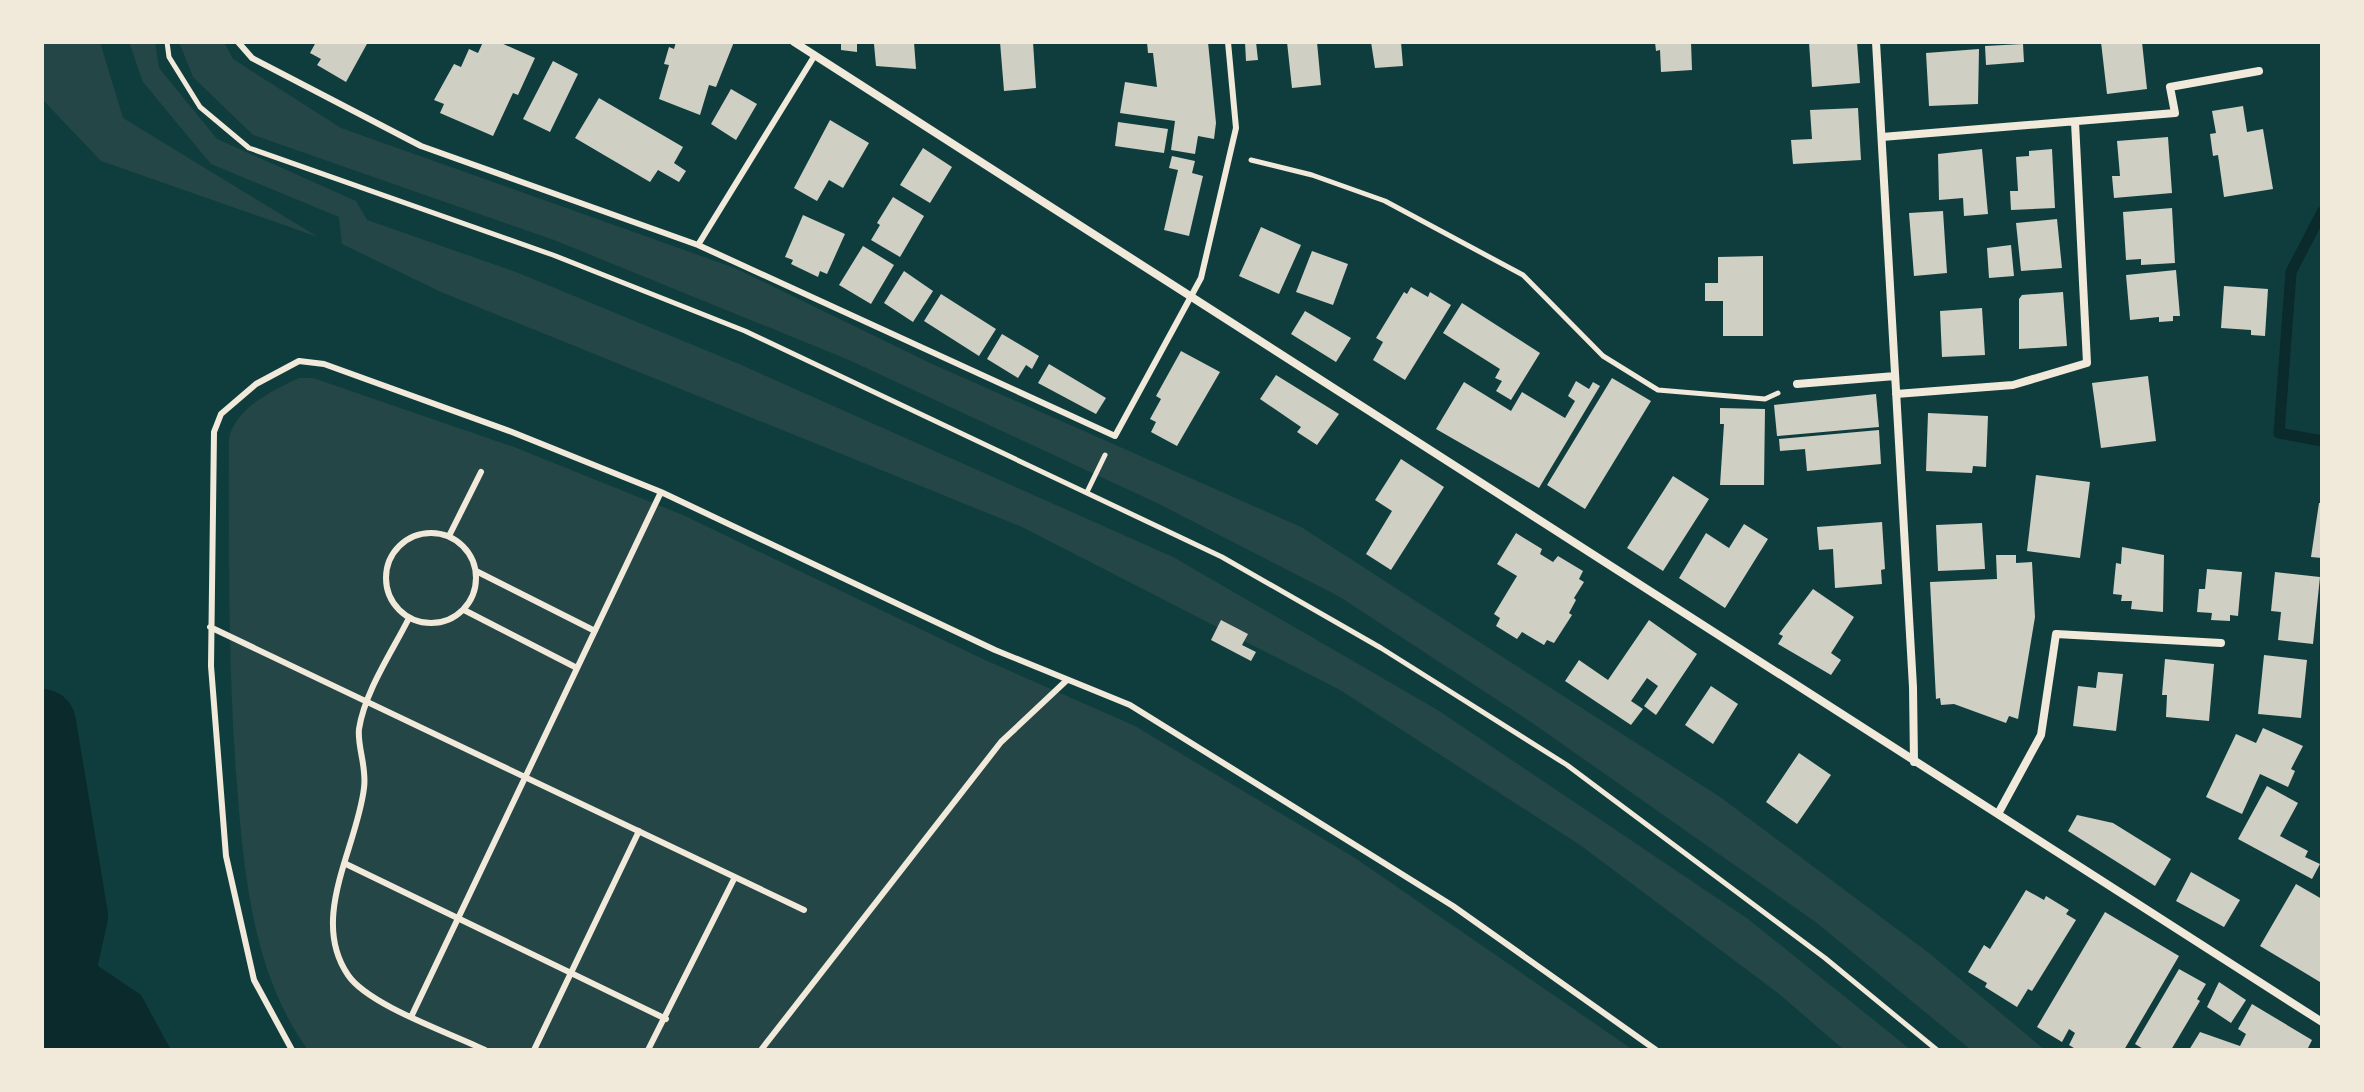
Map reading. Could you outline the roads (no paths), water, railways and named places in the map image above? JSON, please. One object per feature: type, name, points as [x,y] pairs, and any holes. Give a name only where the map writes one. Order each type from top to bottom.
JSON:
[{"type":"street","points":[[794,42],[2322,1022]]},
{"type":"street","points":[[1876,42],[1914,762]]},
{"type":"street","points":[[1882,137],[2175,113],[2170,87],[2259,71]]},
{"type":"street","points":[[1896,394],[2013,385],[2087,363],[2075,122]]},
{"type":"street","points":[[1797,384],[1895,376]]},
{"type":"street","points":[[1999,812],[2041,735],[2056,634],[2221,643]]},
{"type":"lane","points":[[238,42],[252,58],[421,146],[698,245],[1115,436],[1201,278],[1236,128],[1228,42]]},
{"type":"lane","points":[[698,245],[815,55]]},
{"type":"lane","points":[[292,1050],[254,980],[226,856],[210,627],[214,432],[221,414],[256,384],[299,361],[324,364],[512,432],[661,492],[995,650],[1130,705],[1453,906],[1656,1050]]},
{"type":"lane","points":[[449,536],[481,472]]},
{"type":"lane","points":[[412,1015],[661,492]]},
{"type":"lane","points":[[430,532],[449,536],[468,550],[476,571],[474,592],[464,610],[440,623],[424,623],[409,618],[388,595],[385,581],[393,553],[416,534],[430,532]]},
{"type":"lane","points":[[476,571],[595,631]]},
{"type":"lane","points":[[464,610],[577,668]]},
{"type":"lane","points":[[409,618],[368,702],[359,731],[367,768],[364,793],[336,895],[332,928],[347,974],[372,998],[485,1050]]},
{"type":"lane","points":[[210,627],[804,910]]},
{"type":"lane","points":[[761,1050],[1001,742],[1067,680]]},
{"type":"lane","points":[[534,1050],[639,831]]},
{"type":"lane","points":[[346,864],[666,1019]]},
{"type":"lane","points":[[648,1050],[735,877]]},
{"type":"waterway","points":[[2322,212],[2291,272],[2279,433],[2322,441]]},
{"type":"waterway","points":[[42,723],[74,916],[44,1050]]}]
